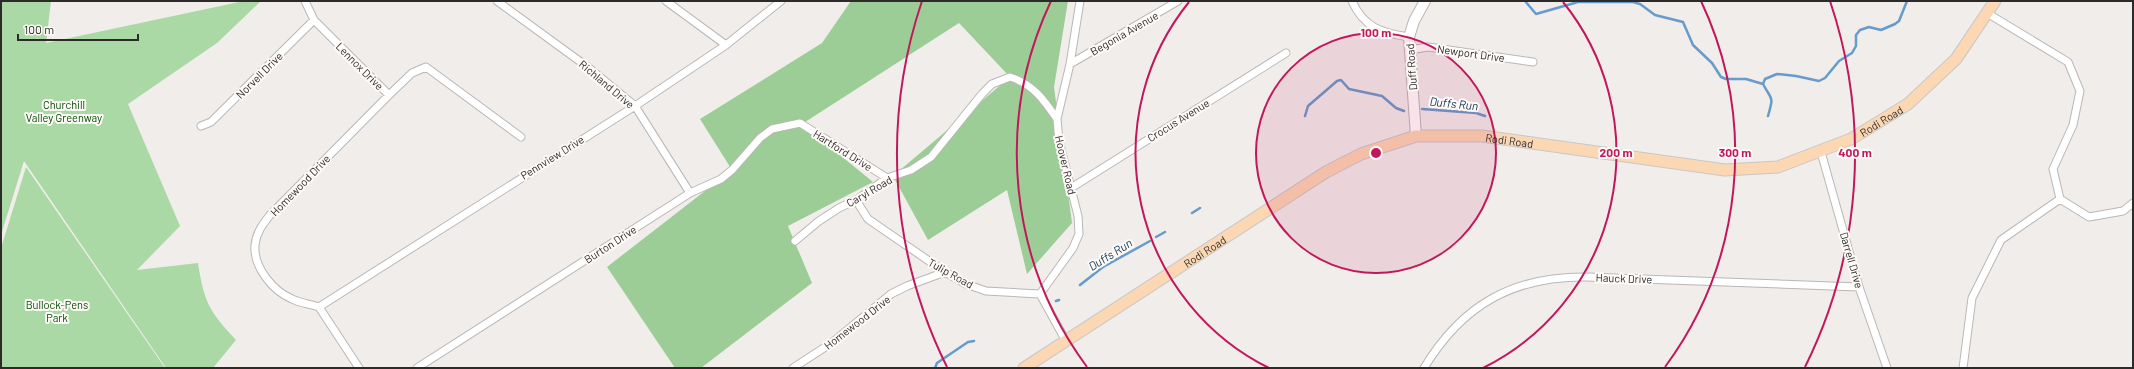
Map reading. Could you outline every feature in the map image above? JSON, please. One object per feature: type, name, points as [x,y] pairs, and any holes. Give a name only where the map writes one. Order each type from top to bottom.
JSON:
[{"type":"main road","name":"Rodi Road","points":[[1024,368],[1326,172],[1361,154],[1416,136],[1482,136],[1725,170],[1778,167],[1821,152],[1851,139],[1908,104],[1956,59],[1995,1]]},
{"type":"street","name":"Lennox Drive","points":[[305,1],[314,20],[389,95],[412,73],[426,67],[521,137]]},
{"type":"street","name":"Richland Drive","points":[[498,1],[589,68],[635,106],[690,193]]},
{"type":"street","points":[[666,1],[726,45]]},
{"type":"street","name":"Pennview Drive","points":[[319,307],[635,106],[726,45],[781,1]]},
{"type":"street","name":"Hoover Road","points":[[1040,294],[1072,248],[1079,234],[1078,216],[1059,141],[1057,119],[1070,64],[1080,1]]},
{"type":"street","name":"Begonia Avenue","points":[[1070,64],[1178,1]]},
{"type":"street","points":[[1352,1],[1360,16],[1370,26],[1388,33],[1409,37]]},
{"type":"street","name":"Duff Road","points":[[1416,136],[1409,37],[1414,20],[1425,1]]},
{"type":"street","points":[[1988,13],[2068,62],[2080,91],[2073,124],[2053,168],[2060,199],[2089,218],[2124,211],[2133,203]]},
{"type":"street","name":"Norvell Drive","points":[[201,126],[211,122],[314,20]]},
{"type":"street","name":"Newport Drive","points":[[1410,50],[1428,47],[1533,62]]},
{"type":"street","name":"Crocus Avenue","points":[[1071,188],[1286,53]]},
{"type":"street","name":"Caryl Road","points":[[795,241],[818,221],[839,208],[858,199],[887,178],[911,170],[931,157],[982,94],[992,84],[1010,77],[1020,80],[1038,92],[1057,119]]},
{"type":"street","name":"Homewood Drive","points":[[319,307],[291,299],[272,286],[260,267],[255,246],[258,232],[270,214],[389,95]]},
{"type":"street","name":"Hartford Drive","points":[[800,123],[887,178]]},
{"type":"street","name":"Burton Drive","points":[[417,368],[690,193],[721,179],[732,170],[760,138],[772,129],[800,123]]},
{"type":"street","name":"Darrell Drive","points":[[1821,152],[1859,287],[1886,368]]},
{"type":"street","name":"Tulip Road","points":[[858,199],[859,205],[868,219],[945,272],[966,284],[986,290],[1040,294]]},
{"type":"street","points":[[1963,368],[1972,298],[2001,240],[2060,199]]},
{"type":"street","name":"Homewood Drive","points":[[793,368],[833,342],[891,294],[907,286],[945,272]]},
{"type":"street","name":"Hauck Drive","points":[[1424,368],[1442,341],[1476,308],[1510,289],[1550,279],[1587,277],[1859,287]]},
{"type":"street","points":[[1040,294],[1066,341]]},
{"type":"street","points":[[319,307],[359,368]]},
{"type":"green space","name":"Churchill Valley Greenway","points":[[1,1],[51,1],[46,43],[244,1],[261,1],[217,43],[128,104],[180,226],[137,270],[198,263],[203,287],[209,305],[236,340],[213,368],[166,368],[24,161],[1,235]]},
{"type":"green space","points":[[851,1],[1068,1],[1054,87],[1072,223],[1027,274],[1007,190],[928,240],[893,176],[1010,77],[959,23],[802,124],[873,182],[788,226],[812,283],[701,368],[675,368],[607,267],[732,170],[700,119],[822,43]]},
{"type":"green space","name":"Bullock-Pens Park","points":[[26,167],[165,368],[1,368],[1,248]]},
{"type":"waterway","points":[[1525,1],[1536,14],[1578,2],[1633,2],[1640,4],[1655,15],[1683,22],[1693,45],[1712,63],[1721,77],[1726,79],[1746,79],[1763,84]]},
{"type":"waterway","name":"Duffs Run","points":[[1768,116],[1771,98],[1763,84],[1765,79],[1777,74],[1819,81],[1825,78],[1839,61],[1852,53],[1856,46],[1856,35],[1860,30],[1869,27],[1881,30],[1895,24],[1899,21],[1907,1]]},
{"type":"waterway","name":"Duffs Run","points":[[1305,116],[1308,106],[1337,81],[1341,80],[1349,89],[1382,96],[1396,108],[1404,111]]},
{"type":"waterway","name":"Duffs Run","points":[[1422,109],[1476,113],[1485,116]]},
{"type":"waterway","name":"Duffs Run","points":[[1192,213],[1200,208]]},
{"type":"waterway","name":"Duffs Run","points":[[1156,237],[1165,232]]},
{"type":"waterway","name":"Duffs Run","points":[[1080,285],[1103,267],[1150,241]]},
{"type":"waterway","name":"Duffs Run","points":[[935,368],[937,363],[968,342],[974,341]]}]
